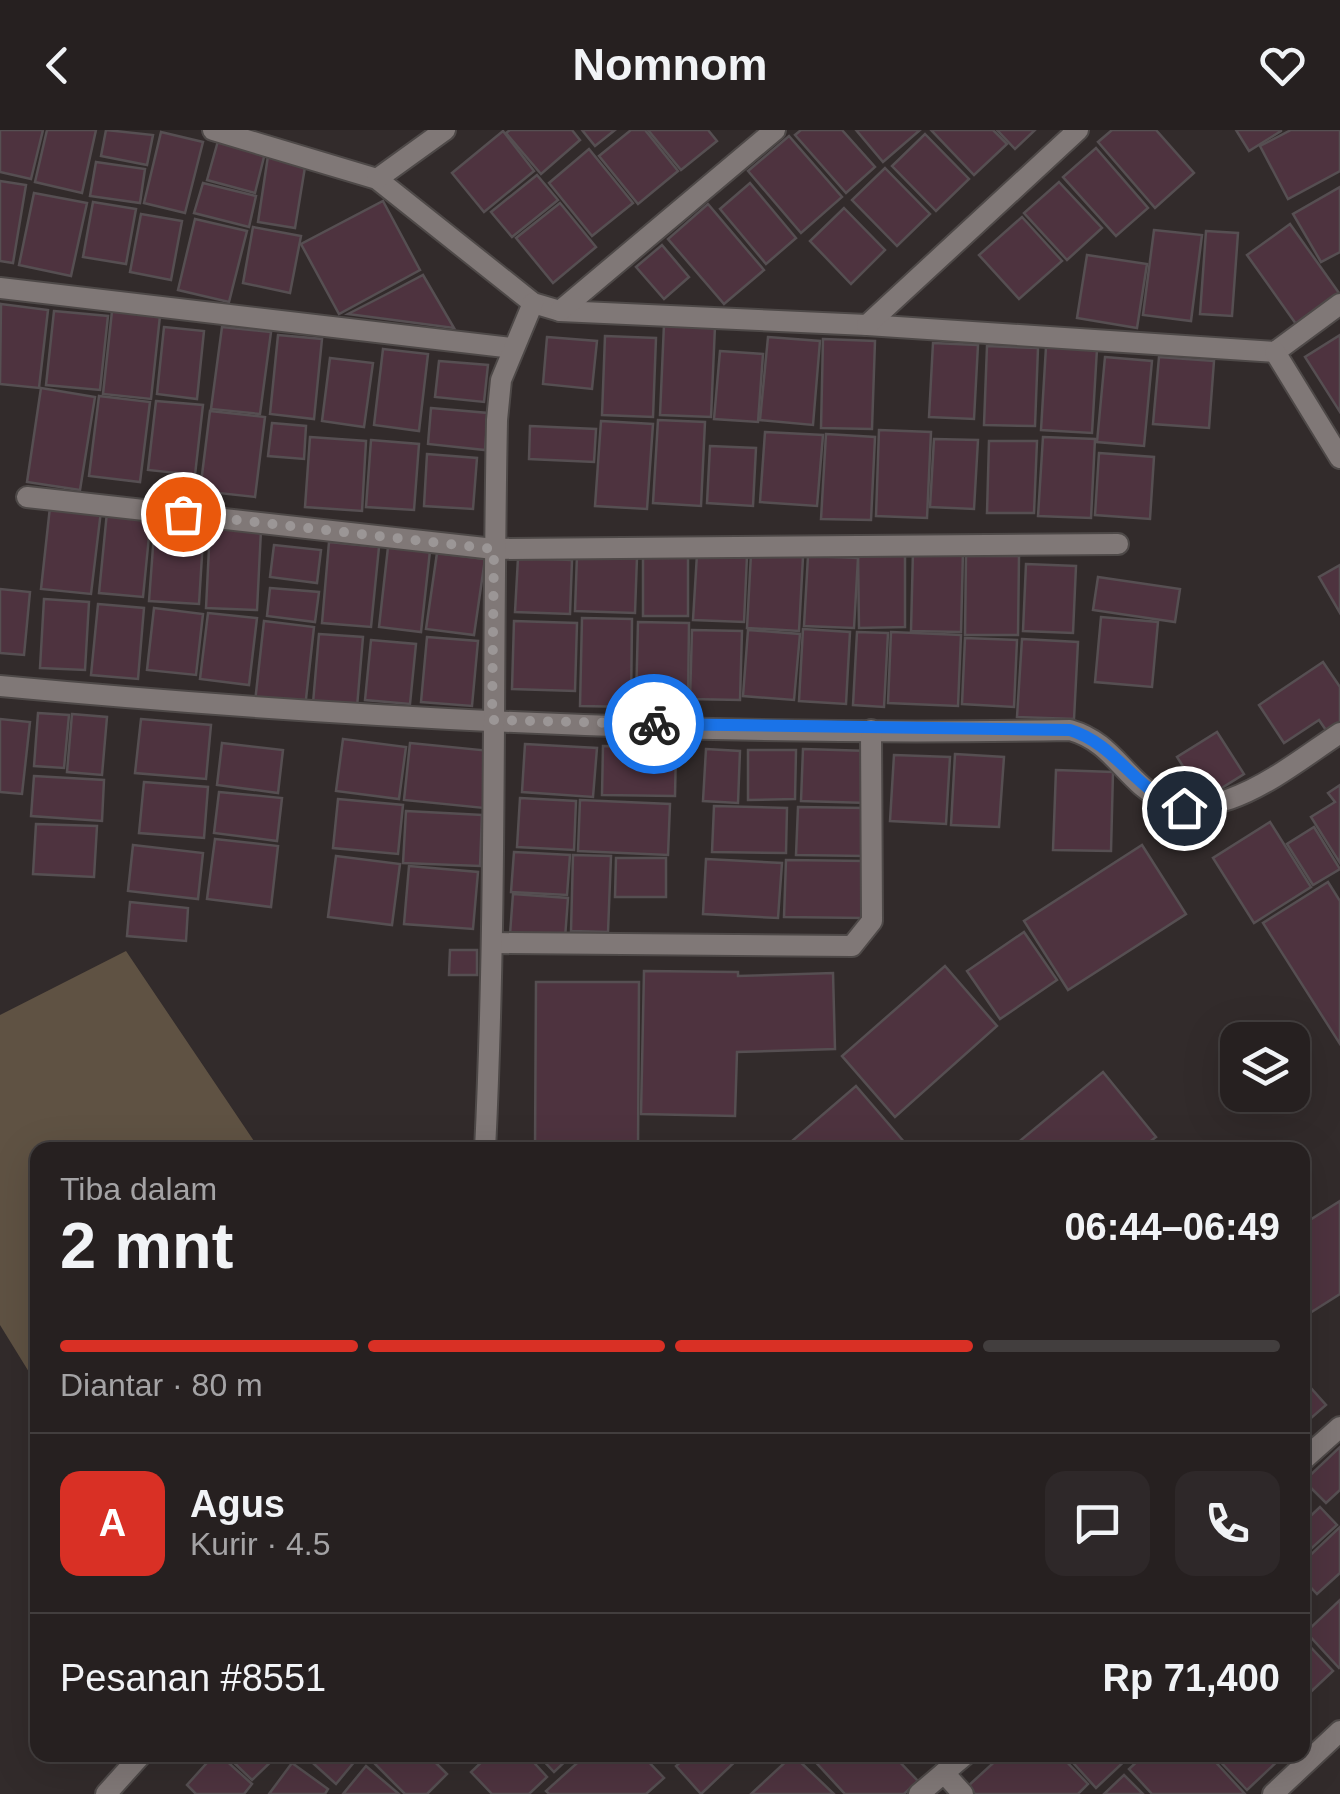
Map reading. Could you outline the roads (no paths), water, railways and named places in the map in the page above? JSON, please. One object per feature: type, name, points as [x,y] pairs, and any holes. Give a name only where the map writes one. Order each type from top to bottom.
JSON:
[{"type":"street","points":[[213,130],[378,180],[533,303],[560,311],[867,325],[1275,352],[1340,304]]},
{"type":"street","points":[[378,180],[446,130]]},
{"type":"street","points":[[560,311],[775,130]]},
{"type":"street","points":[[867,325],[1078,130]]},
{"type":"street","points":[[0,288],[512,348]]},
{"type":"street","points":[[485,1142],[495,944],[492,720],[497,420],[501,380],[533,303]]},
{"type":"street","points":[[1275,352],[1340,458]]},
{"type":"street","points":[[27,496],[494,549],[1118,544]]},
{"type":"street","points":[[0,686],[246,709],[492,720],[871,730],[1070,730],[1106,748],[1148,791],[1184,808],[1234,798],[1340,733]]},
{"type":"street","points":[[495,944],[852,946],[872,921],[871,730]]},
{"type":"street","points":[[1310,1454],[1340,1427]]},
{"type":"street","points":[[1310,1759],[1340,1731]]},
{"type":"street","points":[[106,1794],[135,1762]]},
{"type":"street","points":[[919,1794],[956,1762]]},
{"type":"street","points":[[1273,1794],[1307,1762]]},
{"type":"street","points":[[944,1772],[963,1794]]}]
